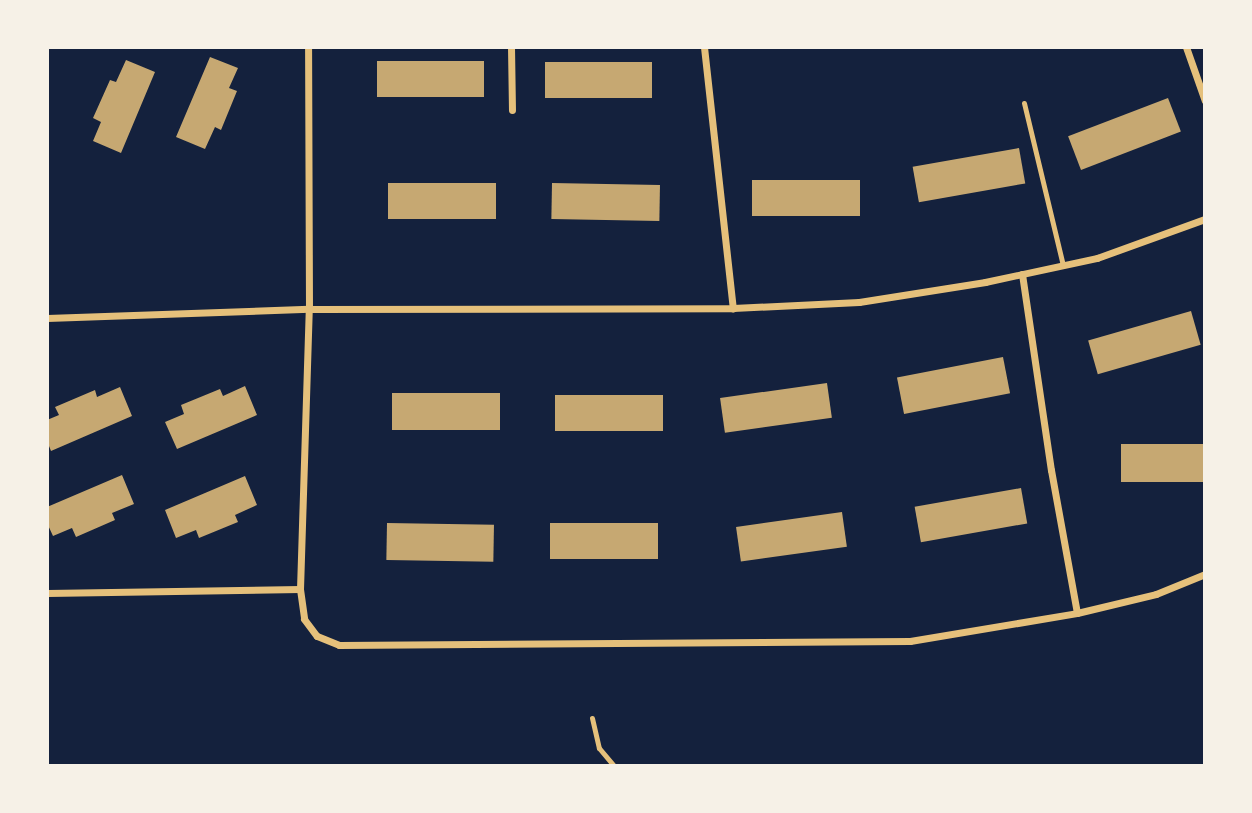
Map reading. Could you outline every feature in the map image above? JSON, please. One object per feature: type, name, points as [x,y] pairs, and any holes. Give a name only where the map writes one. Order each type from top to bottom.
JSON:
[{"type":"street","points":[[308,47],[309,309],[300,589],[304,619],[317,636],[339,645],[910,641],[1077,613],[1156,594],[1205,574]]},
{"type":"street","points":[[511,47],[512,110]]},
{"type":"street","points":[[705,47],[733,308]]},
{"type":"street","points":[[1186,47],[1205,101]]},
{"type":"street","points":[[47,318],[309,309],[733,308],[859,302],[1097,258],[1205,219]]},
{"type":"street","points":[[1022,274],[1051,470],[1077,613]]},
{"type":"street","points":[[47,593],[300,589]]},
{"type":"lane","points":[[1024,103],[1063,265]]},
{"type":"lane","points":[[592,718],[599,748],[614,766]]},
{"type":"building","points":[[210,57],[238,68],[229,88],[237,91],[221,130],[215,127],[205,149],[176,137]]},
{"type":"building","points":[[126,60],[155,72],[121,153],[93,141],[101,122],[93,118],[110,80],[116,82]]},
{"type":"building","points":[[377,61],[484,61],[484,97],[377,97]]},
{"type":"building","points":[[545,62],[652,62],[652,98],[545,98]]},
{"type":"building","points":[[1168,98],[1181,132],[1081,170],[1068,136]]},
{"type":"building","points":[[1019,148],[1025,183],[919,202],[913,167]]},
{"type":"building","points":[[752,180],[860,180],[860,216],[752,216]]},
{"type":"building","points":[[388,183],[496,183],[496,219],[388,219]]},
{"type":"building","points":[[552,183],[660,185],[659,221],[551,219]]},
{"type":"building","points":[[1191,311],[1201,345],[1098,374],[1088,340]]},
{"type":"building","points":[[1003,357],[1010,393],[904,414],[897,378]]},
{"type":"building","points":[[827,383],[832,418],[725,433],[720,398]]},
{"type":"building","points":[[245,386],[257,415],[177,449],[165,422],[184,414],[181,405],[220,389],[223,396]]},
{"type":"building","points":[[120,387],[132,416],[51,451],[47,441],[47,420],[59,415],[55,407],[95,390],[97,397]]},
{"type":"building","points":[[392,393],[500,393],[500,430],[392,430]]},
{"type":"building","points":[[555,395],[663,395],[663,431],[555,431]]},
{"type":"building","points":[[1121,444],[1205,444],[1205,482],[1121,482]]},
{"type":"building","points":[[122,475],[134,504],[112,513],[115,520],[76,537],[72,528],[53,536],[47,523],[47,507]]},
{"type":"building","points":[[245,476],[257,505],[235,515],[238,522],[199,538],[196,530],[176,538],[165,510]]},
{"type":"building","points":[[1021,488],[1027,523],[921,542],[915,507]]},
{"type":"building","points":[[842,512],[847,547],[741,562],[736,527]]},
{"type":"building","points":[[387,523],[494,525],[493,562],[386,560]]},
{"type":"building","points":[[550,523],[658,523],[658,559],[550,559]]}]
